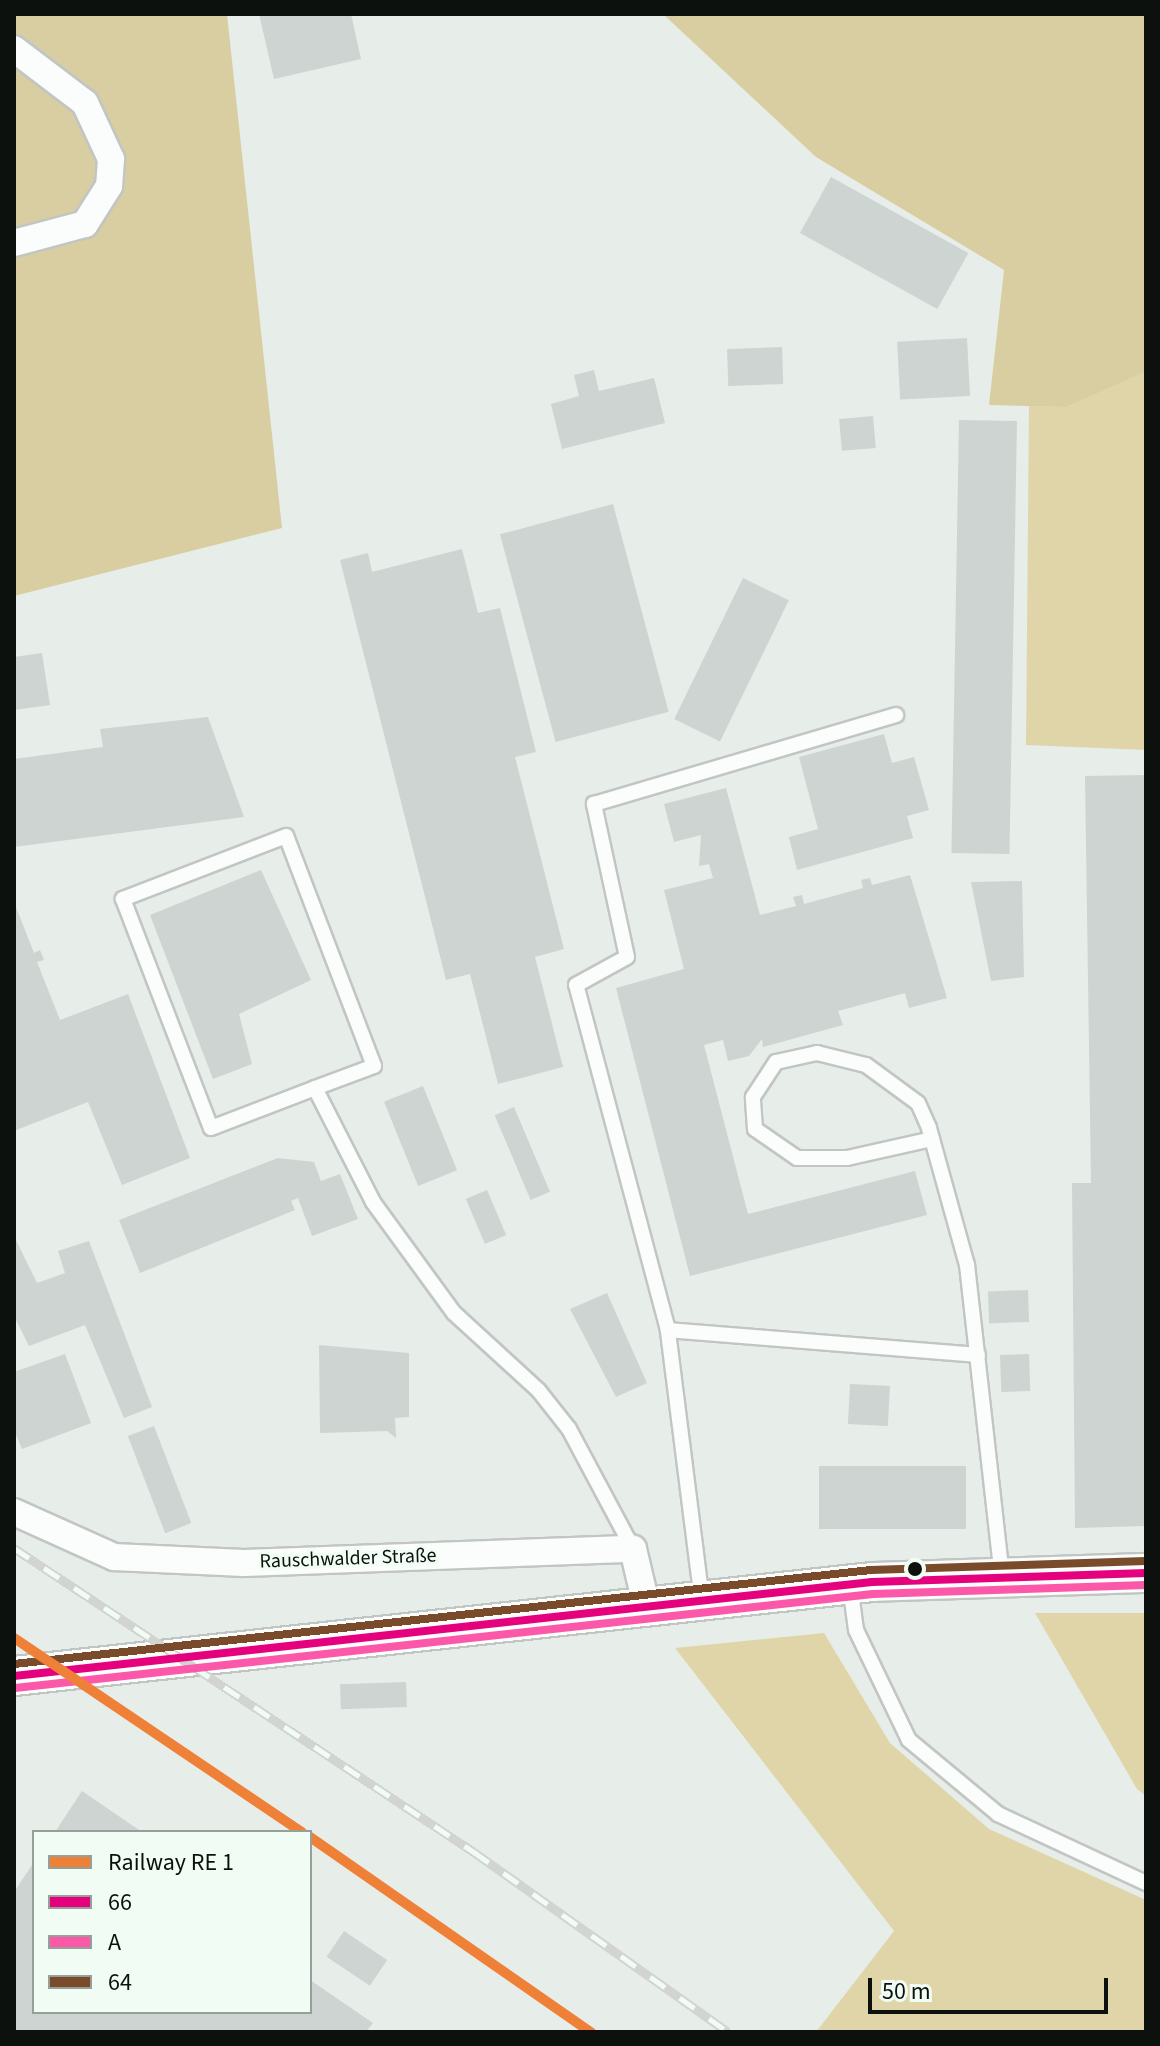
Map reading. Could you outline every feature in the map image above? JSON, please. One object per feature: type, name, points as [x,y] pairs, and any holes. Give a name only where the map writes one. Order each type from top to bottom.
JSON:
[{"type":"main road","points":[[14,1676],[850,1585],[1002,1575],[1146,1573]]},
{"type":"street","points":[[14,49],[85,103],[111,159],[109,186],[85,224],[14,243]]},
{"type":"street","name":"Rauschwalder Straße","points":[[14,1512],[114,1557],[244,1563],[633,1549]]},
{"type":"street","points":[[633,1549],[647,1608]]},
{"type":"lane","points":[[702,1601],[668,1330],[576,985],[627,957],[594,804],[896,715]]},
{"type":"lane","points":[[286,836],[374,1066],[315,1088],[211,1128],[123,899],[286,836]]},
{"type":"lane","points":[[932,1139],[847,1158],[797,1158],[755,1129],[753,1097],[763,1073],[791,1055],[840,1057],[890,1077],[918,1103],[932,1139],[967,1265],[1002,1575]]},
{"type":"lane","points":[[315,1088],[373,1202],[454,1313],[539,1391],[569,1429],[633,1549]]},
{"type":"lane","points":[[668,1330],[978,1355]]},
{"type":"lane","points":[[850,1585],[856,1630],[909,1740],[998,1814],[1146,1883]]},
{"type":"shaded area","points":[[14,14],[227,14],[282,528],[14,596]]},
{"type":"shaded area","points":[[663,14],[1146,14],[1146,372],[1067,407],[989,405],[1004,270],[816,157]]},
{"type":"shaded area","points":[[1146,372],[1146,750],[1026,745],[1029,406],[1067,407]]},
{"type":"shaded area","points":[[1035,1613],[1146,1613],[1146,1796],[1137,1789]]},
{"type":"shaded area","points":[[824,1633],[890,1743],[989,1829],[1146,1900],[1146,2032],[816,2032],[894,1931],[675,1648]]},
{"type":"building","points":[[259,14],[351,14],[361,59],[274,79]]},
{"type":"building","points":[[831,177],[968,253],[937,309],[800,233]]},
{"type":"building","points":[[967,338],[970,396],[900,400],[897,342]]},
{"type":"building","points":[[782,347],[783,384],[728,386],[727,349]]},
{"type":"building","points":[[594,370],[599,391],[654,378],[665,423],[562,449],[551,404],[579,396],[574,375]]},
{"type":"building","points":[[873,416],[876,448],[842,451],[839,419]]},
{"type":"building","points":[[959,420],[1017,421],[1009,854],[951,853]]},
{"type":"building","points":[[613,504],[669,712],[556,742],[500,534]]},
{"type":"building","points":[[462,549],[478,613],[500,608],[536,752],[515,757],[564,949],[535,957],[563,1067],[498,1084],[470,974],[446,980],[340,560],[368,553],[372,572]]},
{"type":"building","points":[[743,578],[789,600],[720,741],[674,719]]},
{"type":"building","points":[[42,653],[50,705],[14,710],[14,657]]},
{"type":"building","points":[[208,717],[244,817],[14,847],[14,759],[103,747],[100,729]]},
{"type":"building","points":[[884,734],[892,763],[914,757],[929,810],[907,816],[913,838],[797,870],[789,837],[818,829],[799,757]]},
{"type":"building","points":[[1146,775],[1146,1526],[1075,1528],[1072,1183],[1091,1183],[1085,776]]},
{"type":"building","points":[[726,788],[760,915],[796,906],[793,897],[802,895],[804,904],[863,888],[861,880],[870,878],[872,885],[910,875],[947,998],[909,1008],[905,993],[838,1011],[843,1025],[763,1047],[762,1039],[749,1056],[728,1061],[723,1040],[704,1045],[748,1214],[915,1171],[927,1215],[690,1276],[616,988],[684,969],[664,890],[713,878],[709,864],[699,866],[701,835],[674,842],[664,804]]},
{"type":"building","points":[[261,870],[311,980],[239,1014],[252,1064],[213,1079],[150,915]]},
{"type":"building","points":[[1022,881],[1024,977],[991,981],[971,882]]},
{"type":"building","points":[[14,902],[34,953],[40,950],[44,960],[37,962],[60,1020],[128,994],[190,1158],[122,1185],[88,1102],[14,1131]]},
{"type":"building","points":[[423,1086],[457,1170],[418,1186],[384,1102]]},
{"type":"building","points":[[514,1107],[550,1192],[531,1200],[495,1115]]},
{"type":"building","points":[[278,1158],[314,1162],[321,1181],[340,1174],[358,1219],[312,1236],[298,1198],[291,1201],[295,1210],[140,1273],[119,1220]]},
{"type":"building","points":[[487,1190],[506,1235],[485,1244],[466,1199]]},
{"type":"building","points":[[14,1236],[37,1283],[65,1273],[58,1251],[89,1241],[152,1407],[124,1418],[85,1325],[29,1346],[14,1316]]},
{"type":"building","points":[[1028,1290],[1029,1322],[989,1323],[988,1291]]},
{"type":"building","points":[[607,1293],[647,1383],[616,1397],[570,1309]]},
{"type":"building","points":[[319,1345],[409,1353],[409,1417],[395,1418],[396,1438],[387,1431],[320,1433]]},
{"type":"building","points":[[65,1354],[91,1423],[22,1449],[14,1430],[14,1372]]},
{"type":"building","points":[[1029,1354],[1030,1391],[1001,1392],[1000,1355]]},
{"type":"building","points":[[850,1384],[890,1386],[888,1426],[848,1424]]},
{"type":"building","points":[[154,1426],[191,1523],[165,1533],[128,1436]]},
{"type":"building","points":[[819,1466],[966,1466],[966,1529],[819,1529]]},
{"type":"building","points":[[406,1682],[407,1707],[341,1709],[340,1684]]},
{"type":"building","points":[[82,1791],[139,1830],[56,1830]]},
{"type":"building","points":[[32,1865],[32,2014],[312,2014],[312,1981],[373,2023],[366,2032],[14,2032],[14,1892]]},
{"type":"building","points":[[344,1931],[387,1960],[370,1986],[327,1957]]},
{"type":"railway","points":[[14,1548],[474,1852],[728,2032]]},
{"type":"transit line","name":"64","points":[[14,1664],[871,1570],[1146,1561]]},
{"type":"transit line","name":"66","points":[[14,1676],[872,1582],[1146,1573]]},
{"type":"transit line","name":"A","points":[[15,1688],[873,1594],[1146,1585]]},
{"type":"transit line","points":[[14,1638],[299,1830]]},
{"type":"transit line","points":[[312,1838],[591,2032]]}]
